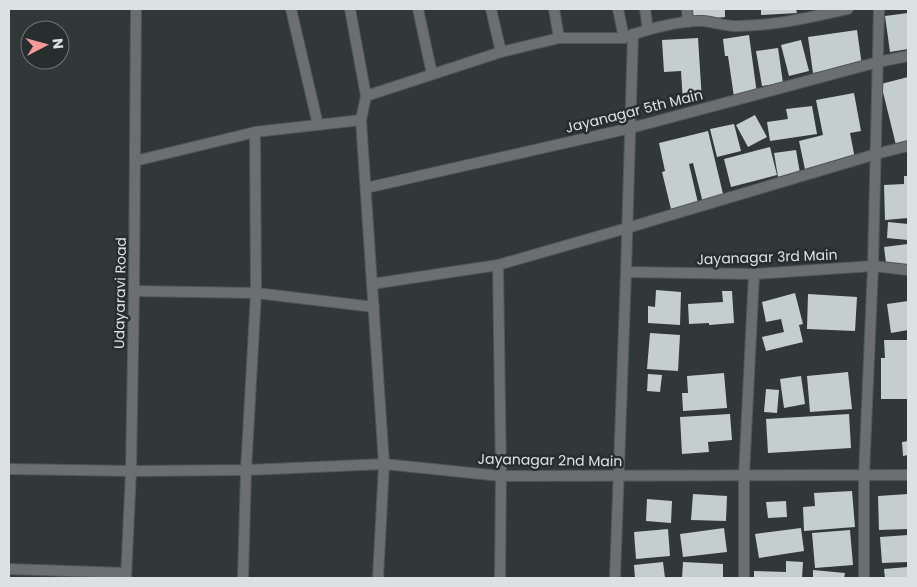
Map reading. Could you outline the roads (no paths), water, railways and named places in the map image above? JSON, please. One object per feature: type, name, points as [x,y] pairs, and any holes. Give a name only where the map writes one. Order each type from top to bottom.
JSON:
[{"type":"street","name":"Udayaravi Road","points":[[126,575],[131,471],[136,9]]},
{"type":"street","points":[[291,9],[318,125]]},
{"type":"street","points":[[350,9],[366,96],[361,120],[384,464],[378,578]]},
{"type":"street","points":[[418,9],[432,74]]},
{"type":"street","points":[[491,9],[501,52]]},
{"type":"street","points":[[554,9],[559,38]]},
{"type":"street","points":[[615,578],[631,128],[628,36],[618,9]]},
{"type":"street","points":[[645,9],[648,30]]},
{"type":"street","points":[[687,9],[688,22]]},
{"type":"street","points":[[366,96],[501,52],[559,38],[628,36],[648,30],[703,21],[735,26],[760,25],[808,13],[848,9]]},
{"type":"street","points":[[864,578],[864,475],[873,266],[879,9]]},
{"type":"street","name":"Jayanagar 5th Main","points":[[366,188],[631,128],[878,62],[908,56]]},
{"type":"street","points":[[135,161],[255,132],[361,120]]},
{"type":"street","points":[[243,578],[246,470],[256,293],[255,132]]},
{"type":"street","points":[[372,284],[498,265],[908,146]]},
{"type":"street","points":[[498,265],[501,476],[500,578]]},
{"type":"street","name":"Jayanagar 3rd Main","points":[[626,272],[754,274],[873,266],[908,270]]},
{"type":"street","points":[[744,578],[744,475],[754,274]]},
{"type":"street","points":[[134,292],[256,293],[374,307]]},
{"type":"street","name":"Jayanagar 2nd Main","points":[[9,469],[246,470],[384,464],[501,476],[908,475]]},
{"type":"street","points":[[9,569],[126,575]]}]
